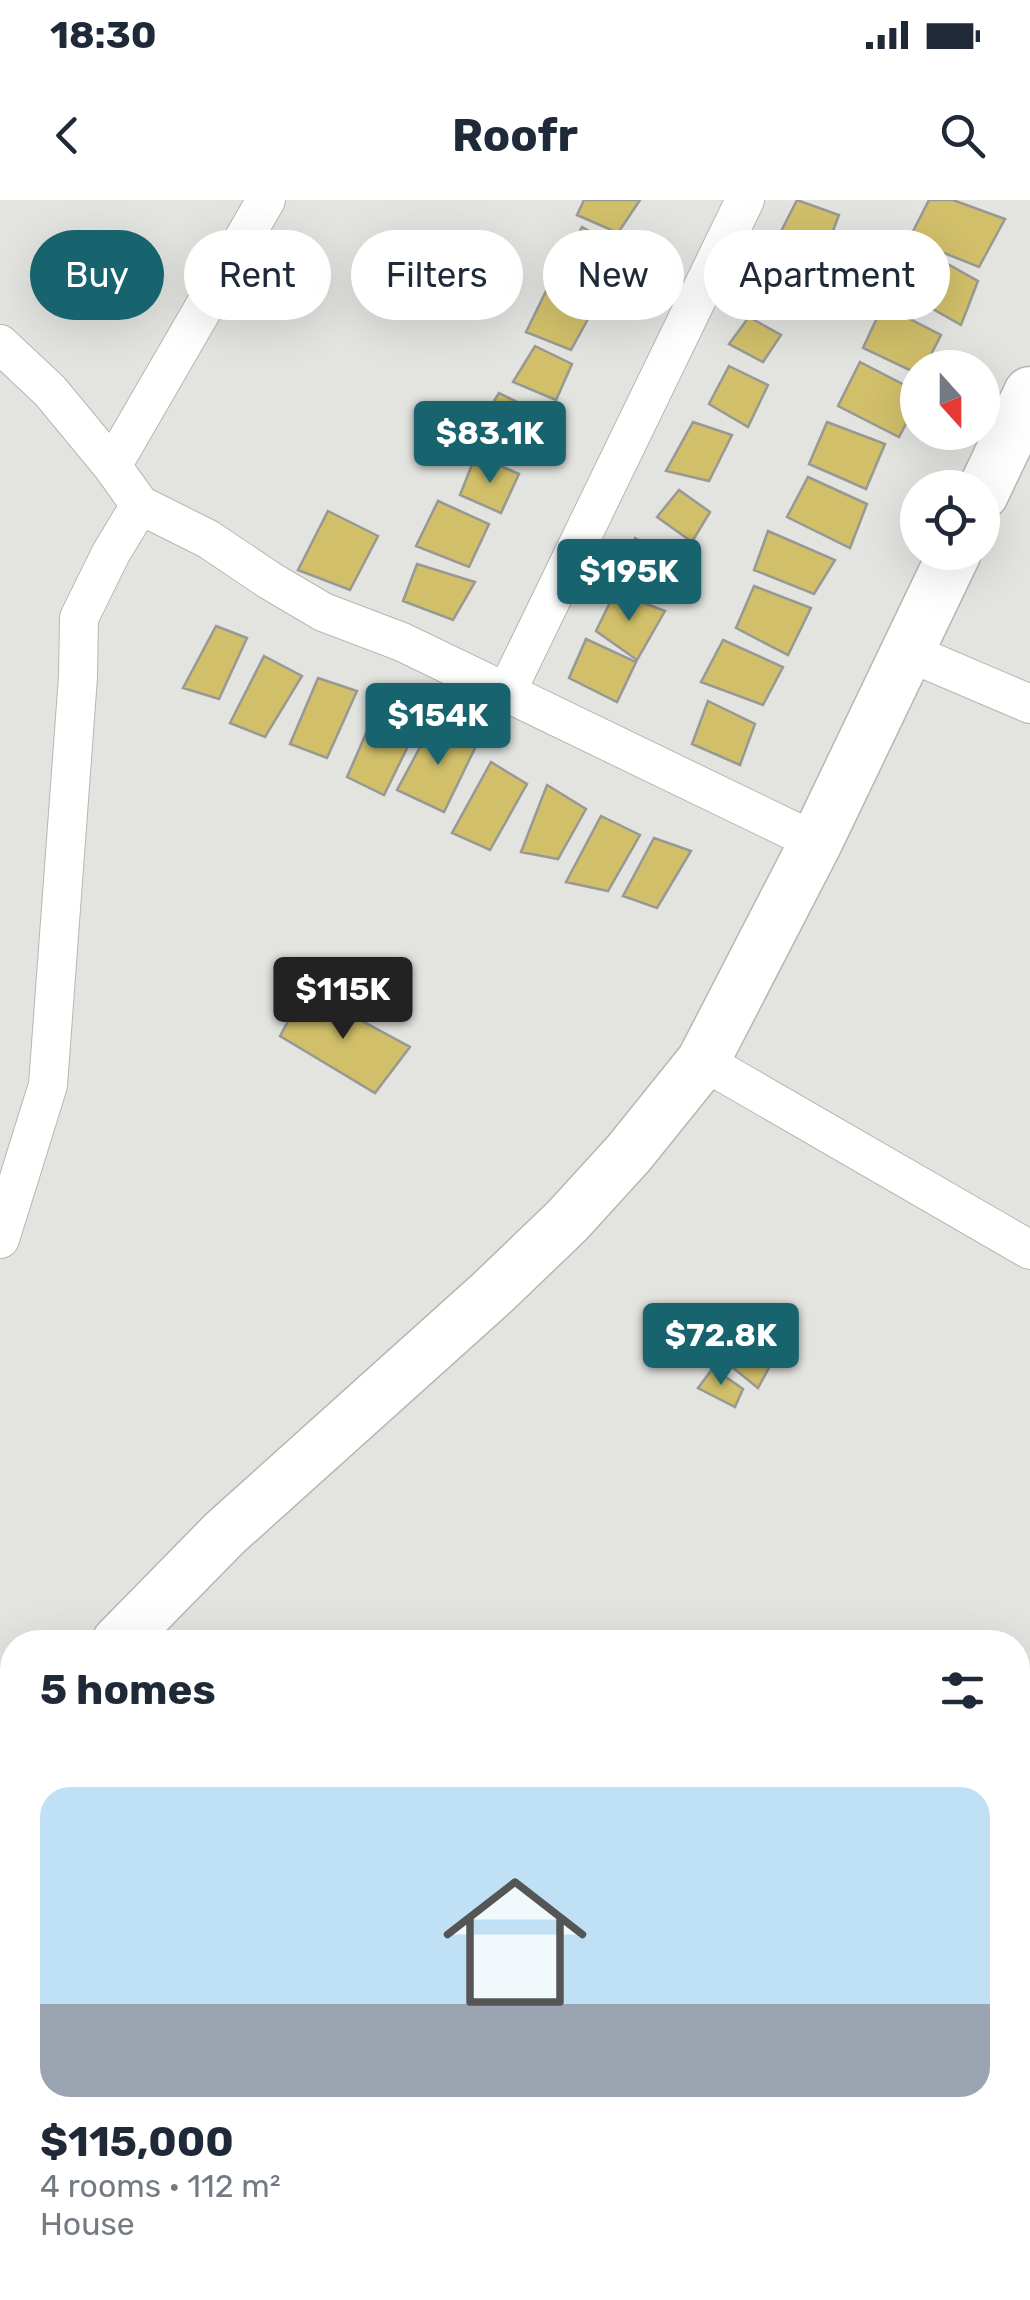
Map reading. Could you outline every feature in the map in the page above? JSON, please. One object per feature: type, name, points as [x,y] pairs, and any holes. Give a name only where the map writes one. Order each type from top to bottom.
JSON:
[{"type":"street","points":[[112,466],[266,200]]},
{"type":"street","points":[[507,691],[745,200]]},
{"type":"street","points":[[0,344],[50,391],[140,505],[208,539],[323,612],[402,642],[816,842]]},
{"type":"street","points":[[993,470],[1030,393]]},
{"type":"street","points":[[0,1239],[48,1085],[79,618],[110,553],[140,505]]},
{"type":"street","points":[[130,1630],[225,1533],[568,1221],[703,1061],[816,842],[947,570]]},
{"type":"street","points":[[908,652],[1030,704]]},
{"type":"street","points":[[703,1061],[1030,1250]]},
{"type":"building","points":[[584,200],[640,200],[620,230],[577,215]]},
{"type":"building","points":[[797,200],[839,215],[833,230],[782,230]]},
{"type":"building","points":[[929,200],[953,200],[1005,219],[979,267],[950,255],[950,230],[914,230]]},
{"type":"building","points":[[950,265],[978,281],[961,325],[950,319]]},
{"type":"building","points":[[543,297],[543,320],[587,320],[571,350],[526,332]]},
{"type":"building","points":[[747,320],[754,320],[781,335],[763,362],[729,344]]},
{"type":"building","points":[[876,320],[912,320],[941,335],[933,350],[900,350],[900,365],[863,348]]},
{"type":"building","points":[[535,346],[572,364],[556,400],[513,382]]},
{"type":"building","points":[[860,362],[900,383],[900,435],[899,437],[838,406]]},
{"type":"building","points":[[729,366],[768,385],[748,427],[709,404]]},
{"type":"building","points":[[499,393],[537,412],[520,456],[472,437]]},
{"type":"building","points":[[693,422],[732,435],[709,481],[666,471]]},
{"type":"building","points":[[827,422],[885,444],[866,489],[809,464]]},
{"type":"building","points":[[473,462],[491,474],[496,464],[519,474],[501,513],[460,495]]},
{"type":"building","points":[[808,477],[867,504],[850,548],[787,517]]},
{"type":"building","points":[[679,490],[710,512],[692,542],[657,517]]},
{"type":"building","points":[[438,501],[489,524],[469,567],[416,546]]},
{"type":"building","points":[[328,511],[378,536],[350,590],[298,570]]},
{"type":"building","points":[[768,531],[835,560],[814,594],[754,570]]},
{"type":"building","points":[[635,538],[673,560],[660,582],[625,562]]},
{"type":"building","points":[[417,564],[475,582],[453,620],[403,601]]},
{"type":"building","points":[[754,586],[811,608],[788,655],[736,628]]},
{"type":"building","points":[[615,592],[665,611],[637,660],[596,631]]},
{"type":"building","points":[[216,626],[247,638],[219,699],[183,688]]},
{"type":"building","points":[[586,639],[636,662],[617,702],[569,678]]},
{"type":"building","points":[[723,640],[783,667],[763,705],[701,682]]},
{"type":"building","points":[[264,656],[302,676],[265,737],[230,723]]},
{"type":"building","points":[[318,678],[357,691],[327,758],[290,744]]},
{"type":"building","points":[[708,701],[755,724],[740,765],[692,744]]},
{"type":"building","points":[[378,706],[415,732],[384,795],[347,777]]},
{"type":"building","points":[[433,723],[477,744],[444,812],[397,790]]},
{"type":"building","points":[[491,762],[527,784],[490,850],[452,833]]},
{"type":"building","points":[[547,785],[586,809],[558,859],[521,852]]},
{"type":"building","points":[[601,816],[640,835],[608,891],[566,882]]},
{"type":"building","points":[[654,838],[691,851],[657,908],[623,896]]},
{"type":"building","points":[[305,990],[410,1047],[375,1093],[280,1036]]},
{"type":"building","points":[[743,1324],[782,1344],[758,1388],[722,1359]]},
{"type":"building","points":[[713,1368],[743,1389],[735,1407],[698,1388]]}]
